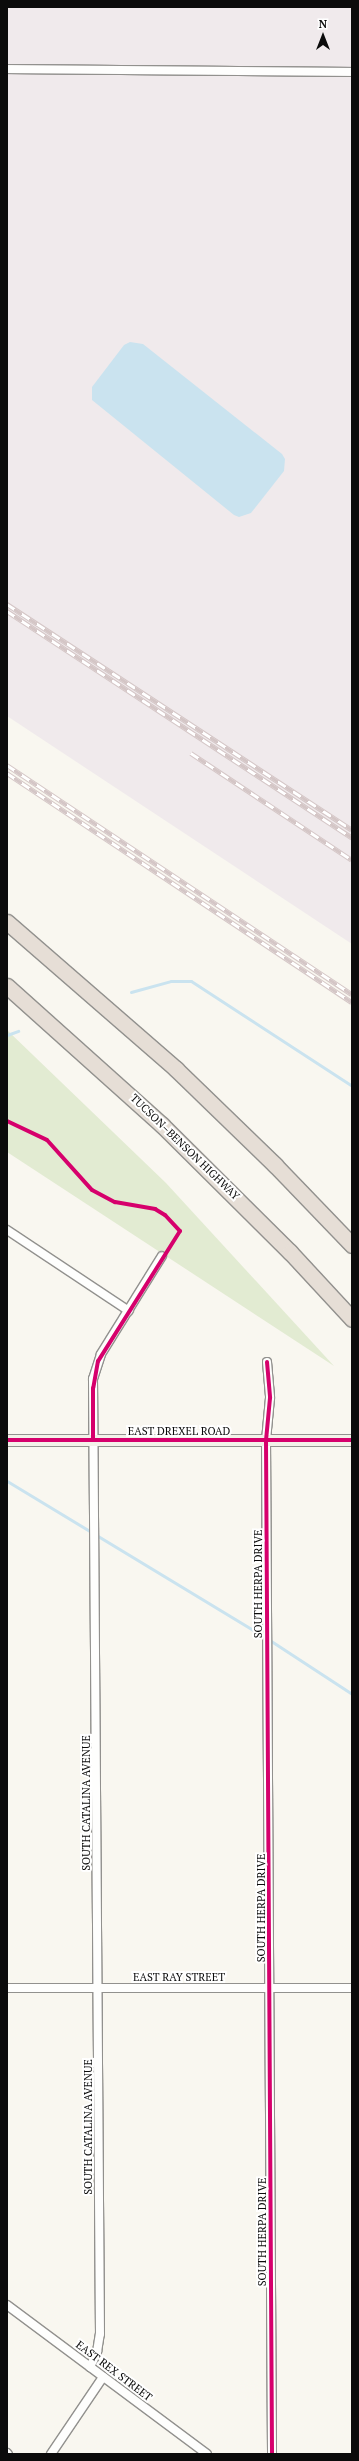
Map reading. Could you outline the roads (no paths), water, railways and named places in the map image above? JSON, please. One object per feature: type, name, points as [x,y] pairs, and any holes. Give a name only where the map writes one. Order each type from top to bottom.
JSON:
[{"type":"highway","points":[[7,922],[176,1069],[275,1165],[352,1245]]},
{"type":"highway","name":"TUCSON–BENSON HIGHWAY","points":[[7,986],[162,1124],[280,1241],[352,1319]]},
{"type":"street","points":[[7,69],[352,72]]},
{"type":"street","points":[[7,1230],[128,1311]]},
{"type":"street","name":"SOUTH CATALINA AVENUE","points":[[90,2367],[97,2352],[100,2334],[93,1440],[95,1370],[101,1354],[162,1256]]},
{"type":"street","name":"SOUTH HERPA DRIVE","points":[[267,1362],[270,1398],[266,1440],[272,2454]]},
{"type":"street","name":"EAST DREXEL ROAD","points":[[7,1440],[352,1440]]},
{"type":"street","name":"EAST RAY STREET","points":[[7,1988],[352,1988]]},
{"type":"street","name":"EAST REX STREET","points":[[7,2305],[207,2454]]},
{"type":"street","points":[[51,2454],[103,2377]]},
{"type":"water","points":[[130,342],[143,344],[282,454],[285,459],[284,471],[251,513],[239,517],[234,515],[92,400],[92,387],[124,345]]},
{"type":"waterway","points":[[131,992],[171,981],[191,981],[352,1086]]},
{"type":"waterway","points":[[7,1035],[18,1031]]},
{"type":"waterway","points":[[7,1481],[268,1639],[352,1694]]},
{"type":"railway","points":[[7,604],[352,830]]},
{"type":"railway","points":[[7,611],[352,838]]},
{"type":"railway","points":[[191,753],[352,860]]},
{"type":"railway","points":[[7,765],[352,994]]},
{"type":"railway","points":[[7,773],[352,1002]]}]
